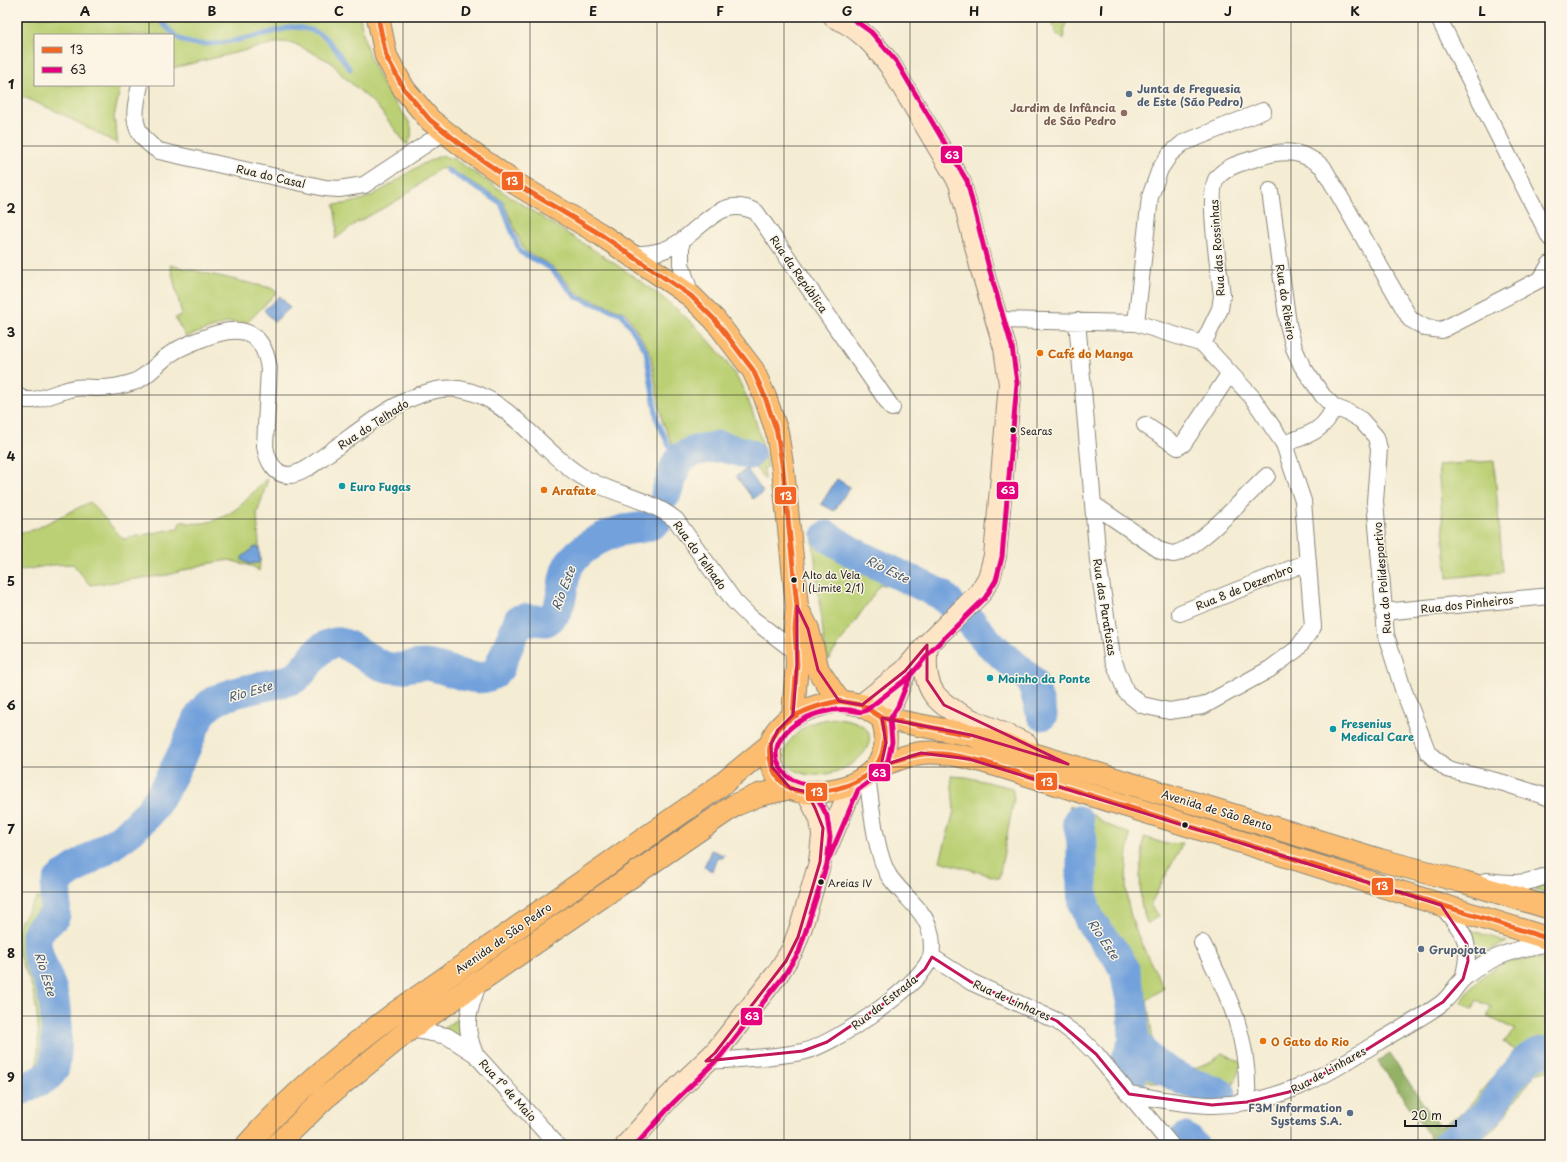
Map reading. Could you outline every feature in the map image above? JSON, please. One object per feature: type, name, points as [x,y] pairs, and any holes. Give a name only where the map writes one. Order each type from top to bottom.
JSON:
[{"type":"main road","points":[[378,17],[386,56],[404,89],[430,120],[444,132],[518,185],[628,254],[656,266],[715,320],[753,370],[765,397],[776,432],[783,470],[797,606],[795,629],[797,653],[793,716]]},
{"type":"main road","points":[[797,606],[808,629],[818,670]]},
{"type":"main road","points":[[797,653],[818,670],[839,701]]},
{"type":"main road","name":"Avenida de São Pedro","points":[[247,1145],[272,1117],[352,1045],[395,1013],[721,785],[771,744],[773,738],[784,722],[793,716],[815,706],[839,701],[862,705],[882,718]]},
{"type":"main road","points":[[866,776],[884,753],[886,743],[882,718]]},
{"type":"main road","name":"Avenida de São Bento","points":[[882,718],[971,735],[1380,860],[1464,882],[1550,908]]},
{"type":"main road","points":[[771,744],[770,758],[772,767],[782,782],[798,790]]},
{"type":"main road","name":"Avenida de São Bento","points":[[866,776],[921,753],[932,753],[969,759],[1054,783],[1550,939]]},
{"type":"main road","name":"Avenida de São Pedro","points":[[277,1145],[325,1098],[410,1029],[722,813],[748,799],[798,790],[834,790],[866,776]]},
{"type":"street","points":[[835,17],[861,32],[877,48],[890,65],[960,183],[996,320],[1005,348],[1010,384],[995,556],[989,578],[980,593],[927,645],[905,671],[862,705]]},
{"type":"street","points":[[1438,17],[1550,238]]},
{"type":"street","name":"Rua do Casal","points":[[140,86],[134,118],[137,128],[150,145],[159,151],[325,188],[339,189],[364,185],[444,132]]},
{"type":"street","points":[[1136,323],[1150,197],[1160,169],[1170,154],[1183,144],[1263,111]]},
{"type":"street","name":"Rua das Rossinhas","points":[[1203,344],[1220,309],[1222,296],[1212,202],[1215,179],[1228,167],[1278,152],[1291,152],[1305,156],[1323,167],[1410,319],[1426,328],[1442,330],[1541,279],[1550,264]]},
{"type":"street","name":"Rua do Ribeiro","points":[[1270,191],[1288,324],[1294,348],[1312,381],[1334,407]]},
{"type":"street","name":"Rua da República","points":[[656,266],[681,241],[715,212],[739,206],[756,212],[892,408]]},
{"type":"street","points":[[681,241],[681,264],[690,296]]},
{"type":"street","points":[[656,266],[672,271],[681,264]]},
{"type":"street","points":[[996,320],[1136,323],[1203,344]]},
{"type":"street","name":"Rua das Parafusas","points":[[1077,321],[1098,561],[1112,657],[1126,692],[1142,705],[1169,711],[1203,706],[1270,669],[1297,649],[1313,627],[1303,501],[1284,444],[1252,397],[1203,344]]},
{"type":"street","name":"Rua do Telhado","points":[[17,396],[26,400],[33,400],[76,388],[98,388],[123,385],[147,375],[169,355],[182,348],[219,333],[242,330],[257,339],[264,347],[267,356],[269,368],[265,446],[266,455],[276,470],[288,475],[296,474],[397,405],[419,395],[448,388],[463,389],[476,393],[495,403],[578,474],[594,483],[663,510],[676,520],[734,601],[750,617],[797,653]]},
{"type":"street","points":[[1145,425],[1178,447],[1183,444],[1230,373]]},
{"type":"street","points":[[1284,444],[1315,432],[1324,425],[1334,407]]},
{"type":"street","name":"Rua do Polidesportivo","points":[[1334,407],[1361,420],[1376,437],[1379,449],[1375,501],[1386,635],[1403,689],[1428,753],[1447,769],[1504,783],[1550,798]]},
{"type":"street","points":[[1093,504],[1161,551],[1173,554],[1185,550],[1205,535],[1267,476]]},
{"type":"street","name":"Rua 8 de Dezembro","points":[[1180,613],[1308,562]]},
{"type":"street","name":"Rua dos Pinheiros","points":[[1383,612],[1550,596]]},
{"type":"street","points":[[927,645],[924,668],[927,680],[936,698],[944,705],[952,711],[1068,764]]},
{"type":"street","points":[[882,718],[892,703],[905,671]]},
{"type":"street","points":[[820,862],[866,776]]},
{"type":"street","points":[[866,776],[874,824],[883,862],[889,875],[927,922],[930,931],[932,957]]},
{"type":"street","points":[[627,1145],[668,1098],[715,1053],[786,961],[798,937],[820,862],[823,828],[821,819],[798,790]]},
{"type":"street","points":[[1464,882],[1482,881],[1516,884],[1536,881],[1550,874]]},
{"type":"street","name":"Rua de Linhares","points":[[1441,905],[1457,924],[1467,944],[1468,961],[1463,979]]},
{"type":"street","points":[[1202,943],[1229,995],[1236,1015],[1246,1057],[1248,1078],[1247,1102]]},
{"type":"street","name":"Rua de Linhares","points":[[932,957],[971,982],[1057,1021],[1079,1037],[1096,1054],[1129,1094],[1212,1105],[1247,1102],[1289,1092],[1353,1058],[1443,1002],[1463,979],[1484,963],[1509,952],[1550,943]]},
{"type":"street","name":"Rua da Estrada","points":[[706,1061],[803,1052],[827,1042],[846,1031],[898,994],[925,969],[932,957]]},
{"type":"street","name":"Rua 1º de Maio","points":[[475,1054],[467,1033],[467,1024],[470,1008],[479,981]]},
{"type":"street","name":"Rua 1º de Maio","points":[[410,1029],[447,1036],[475,1054],[557,1145]]},
{"type":"street","points":[[1129,1094],[1171,1145]]},
{"type":"highlighted area","points":[[797,606],[808,629],[818,670],[839,701],[862,705],[905,671],[927,645],[927,680],[944,705],[1068,764],[971,735],[882,718],[886,743],[881,766],[921,753],[969,759],[1441,905],[1467,944],[1468,961],[1463,979],[1443,1002],[1353,1058],[1289,1092],[1247,1102],[1212,1105],[1129,1094],[1096,1054],[1057,1021],[971,982],[932,957],[925,969],[898,994],[827,1042],[803,1051],[706,1061],[715,1053],[786,961],[798,937],[820,862],[823,828],[807,792],[790,788],[772,767],[771,744],[778,730],[793,715],[797,664]]},
{"type":"green space","points":[[17,17],[360,17],[365,40],[375,70],[394,102],[409,122],[411,134],[407,145],[376,105],[343,76],[331,62],[293,43],[280,42],[174,68],[174,34],[34,34],[34,86],[121,86],[114,117],[118,144],[60,113],[17,94]]},
{"type":"green space","points":[[1062,17],[1067,17],[1063,39],[1054,32],[1056,29],[1051,25]]},
{"type":"green space","points":[[441,156],[454,159],[618,266],[661,297],[701,332],[718,351],[734,373],[746,395],[755,418],[768,467],[764,468],[765,480],[750,461],[747,460],[751,450],[742,446],[724,443],[706,444],[697,446],[680,454],[672,444],[662,420],[650,352],[626,313],[578,294],[553,267],[524,250],[503,201],[448,168],[439,169],[400,199],[356,223],[335,239],[337,227],[334,205],[351,203],[365,198],[390,185],[426,162]]},
{"type":"green space","points":[[170,265],[271,288],[277,292],[247,323],[229,322],[186,337],[175,318],[182,315]]},
{"type":"green space","points":[[1494,461],[1503,572],[1447,578],[1438,465]]},
{"type":"green space","points":[[268,479],[257,514],[260,561],[259,571],[254,567],[229,560],[205,564],[168,575],[90,585],[73,564],[52,565],[17,571],[17,533],[33,530],[90,502],[123,539],[178,528],[181,521],[189,523],[205,523],[220,518],[235,510]]},
{"type":"green space","points":[[812,533],[864,566],[932,596],[947,605],[943,610],[907,592],[881,584],[828,660],[824,642]]},
{"type":"green space","points":[[836,718],[857,723],[867,731],[869,741],[864,752],[854,762],[840,770],[823,775],[805,774],[790,767],[785,757],[785,751],[791,739],[812,723]]},
{"type":"green space","points":[[951,776],[966,777],[1012,788],[1014,798],[999,878],[940,861],[954,811]]},
{"type":"green space","points":[[1069,806],[1092,814],[1105,824],[1130,834],[1126,886],[1130,913],[1139,939],[1164,988],[1147,1000],[1155,1054],[1183,1072],[1211,1062],[1223,1053],[1242,1063],[1232,1087],[1224,1094],[1203,1093],[1147,1081],[1123,1071],[1114,1058],[1122,1046],[1118,969],[1089,928],[1077,921],[1071,897],[1074,830]]},
{"type":"green space","points":[[1144,837],[1166,844],[1183,843],[1150,905],[1158,916],[1147,924],[1141,903],[1140,876]]},
{"type":"green space","points":[[1550,883],[1550,895],[1534,890],[1536,887]]},
{"type":"green space","points":[[37,898],[52,899],[49,916],[37,924],[31,933],[31,946],[50,1005],[52,1060],[49,1069],[36,1078],[38,1056],[38,1021],[35,999],[30,981],[21,961],[16,939],[20,923]]},
{"type":"green space","points":[[1470,930],[1507,942],[1476,956],[1475,944]]},
{"type":"green space","points":[[1536,958],[1550,960],[1550,1048],[1534,1052],[1520,1061],[1503,1081],[1483,1113],[1471,1123],[1453,1133],[1446,1123],[1464,1112],[1515,1050],[1503,1042],[1516,1030],[1487,1016],[1491,1007],[1477,1000],[1473,1009],[1461,1002],[1477,982],[1492,969],[1510,962]]},
{"type":"green space","points":[[461,1016],[462,1038],[441,1030]]},
{"type":"green space","points":[[1390,1054],[1439,1127],[1446,1123],[1453,1133],[1439,1145],[1424,1145],[1430,1137],[1378,1061]]},
{"type":"green space","points":[[1550,1055],[1550,1069],[1536,1073],[1496,1127],[1472,1145],[1465,1135],[1479,1126],[1488,1117],[1522,1070],[1539,1058]]},
{"type":"green space","points":[[1192,1128],[1209,1145],[1200,1145],[1185,1130]]},
{"type":"water","points":[[280,296],[290,308],[274,322],[264,310]]},
{"type":"water","points":[[747,469],[763,492],[753,499],[736,476]]},
{"type":"water","points":[[837,479],[850,487],[834,511],[821,504]]},
{"type":"water","points":[[255,547],[259,547],[260,561],[258,563],[249,564],[242,560],[242,557]]},
{"type":"water","points":[[711,850],[724,855],[723,858],[718,856],[712,871],[704,867]]},
{"type":"waterway","points":[[156,17],[173,34]]},
{"type":"waterway","points":[[174,34],[187,42],[210,44],[239,40],[293,27],[304,28],[314,31],[327,39],[350,69]]},
{"type":"waterway","points":[[447,170],[501,203],[520,252],[550,268],[576,297],[622,314],[646,351],[657,420],[668,444],[680,458]]},
{"type":"waterway","name":"Rio Este","points":[[666,494],[680,458],[694,451],[719,446],[749,454]]},
{"type":"waterway","name":"Rio Este","points":[[17,1092],[43,1080],[54,1068],[56,1040],[54,999],[38,956],[36,942],[38,932],[55,915],[56,888],[59,880],[112,845],[148,814],[165,788],[186,747],[197,721],[207,707],[215,701],[236,693],[295,678],[317,652],[322,648],[335,643],[346,645],[377,663],[389,668],[425,665],[434,666],[464,676],[484,677],[492,675],[499,668],[519,620],[525,619],[546,621],[558,608],[565,574],[568,566],[578,554],[595,542],[607,536],[620,531],[651,525],[659,518]]},
{"type":"waterway","name":"Rio Este","points":[[827,536],[852,552],[942,595],[949,602]]},
{"type":"waterway","name":"Rio Este","points":[[970,621],[988,642],[1032,681],[1042,715]]},
{"type":"waterway","name":"Rio Este","points":[[1078,821],[1082,841],[1082,888],[1084,905],[1090,921],[1117,956],[1125,970],[1133,1011],[1134,1041],[1154,1064],[1183,1080],[1221,1094]]},
{"type":"waterway","points":[[1131,1077],[1125,1063],[1134,1041]]},
{"type":"waterway","name":"Rio Este","points":[[1447,1145],[1489,1111],[1508,1081],[1529,1058],[1538,1053],[1550,1051]]},
{"type":"waterway","name":"Rio Este","points":[[1185,1138],[1193,1145]]},
{"type":"transit line","name":"13","points":[[378,17],[386,56],[404,89],[430,120],[472,153],[518,185],[600,234],[691,296],[715,320],[753,370],[765,397],[777,432],[783,470],[797,606],[795,629],[797,664],[793,715]]},
{"type":"transit line","name":"63","points":[[636,1145],[673,1103],[720,1057],[783,977],[799,952],[827,864],[830,837],[827,816],[812,787],[790,778],[779,765],[776,755],[778,745],[783,735],[801,720],[812,715],[836,710],[850,710],[859,712],[865,711],[910,676],[932,650],[985,598],[996,580],[1002,557],[1017,383],[1012,347],[989,268],[967,181],[896,61],[871,32],[850,17]]},
{"type":"transit line","name":"63","points":[[827,863],[858,790],[878,775],[888,760],[892,742],[890,719],[898,706],[911,674]]},
{"type":"transit line","name":"13","points":[[839,701],[862,705],[882,718],[884,746],[881,757],[875,767],[867,775],[844,786],[830,790],[812,792],[803,792],[790,788],[783,783],[773,770],[770,751],[772,739],[779,729],[800,713],[839,701]]},
{"type":"transit line","name":"13","points":[[882,718],[970,735]]},
{"type":"transit line","name":"13","points":[[877,767],[907,757],[930,754],[954,755],[984,762],[1550,939]]},
{"type":"place","name":"Junta de Freguesia de Este (São Pedro)","points":[[1129,94]]},
{"type":"place","name":"Jardim de Infância de São Pedro","points":[[1124,113]]},
{"type":"place","name":"Café do Manga","points":[[1040,353]]},
{"type":"place","name":"Searas","points":[[1013,430]]},
{"type":"place","name":"Euro Fugas","points":[[342,486]]},
{"type":"place","name":"Arafate","points":[[544,490]]},
{"type":"place","name":"Alto da Vela I (Limite 2/1)","points":[[794,580]]},
{"type":"place","name":"Moinho da Ponte","points":[[990,678]]},
{"type":"place","name":"Fresenius Medical Care","points":[[1333,729]]},
{"type":"place","name":"Areias IV","points":[[821,882]]},
{"type":"place","name":"Grupojota","points":[[1421,949]]},
{"type":"place","name":"O Gato do Rio","points":[[1263,1041]]},
{"type":"place","name":"F3M Information Systems S.A.","points":[[1350,1113]]}]
